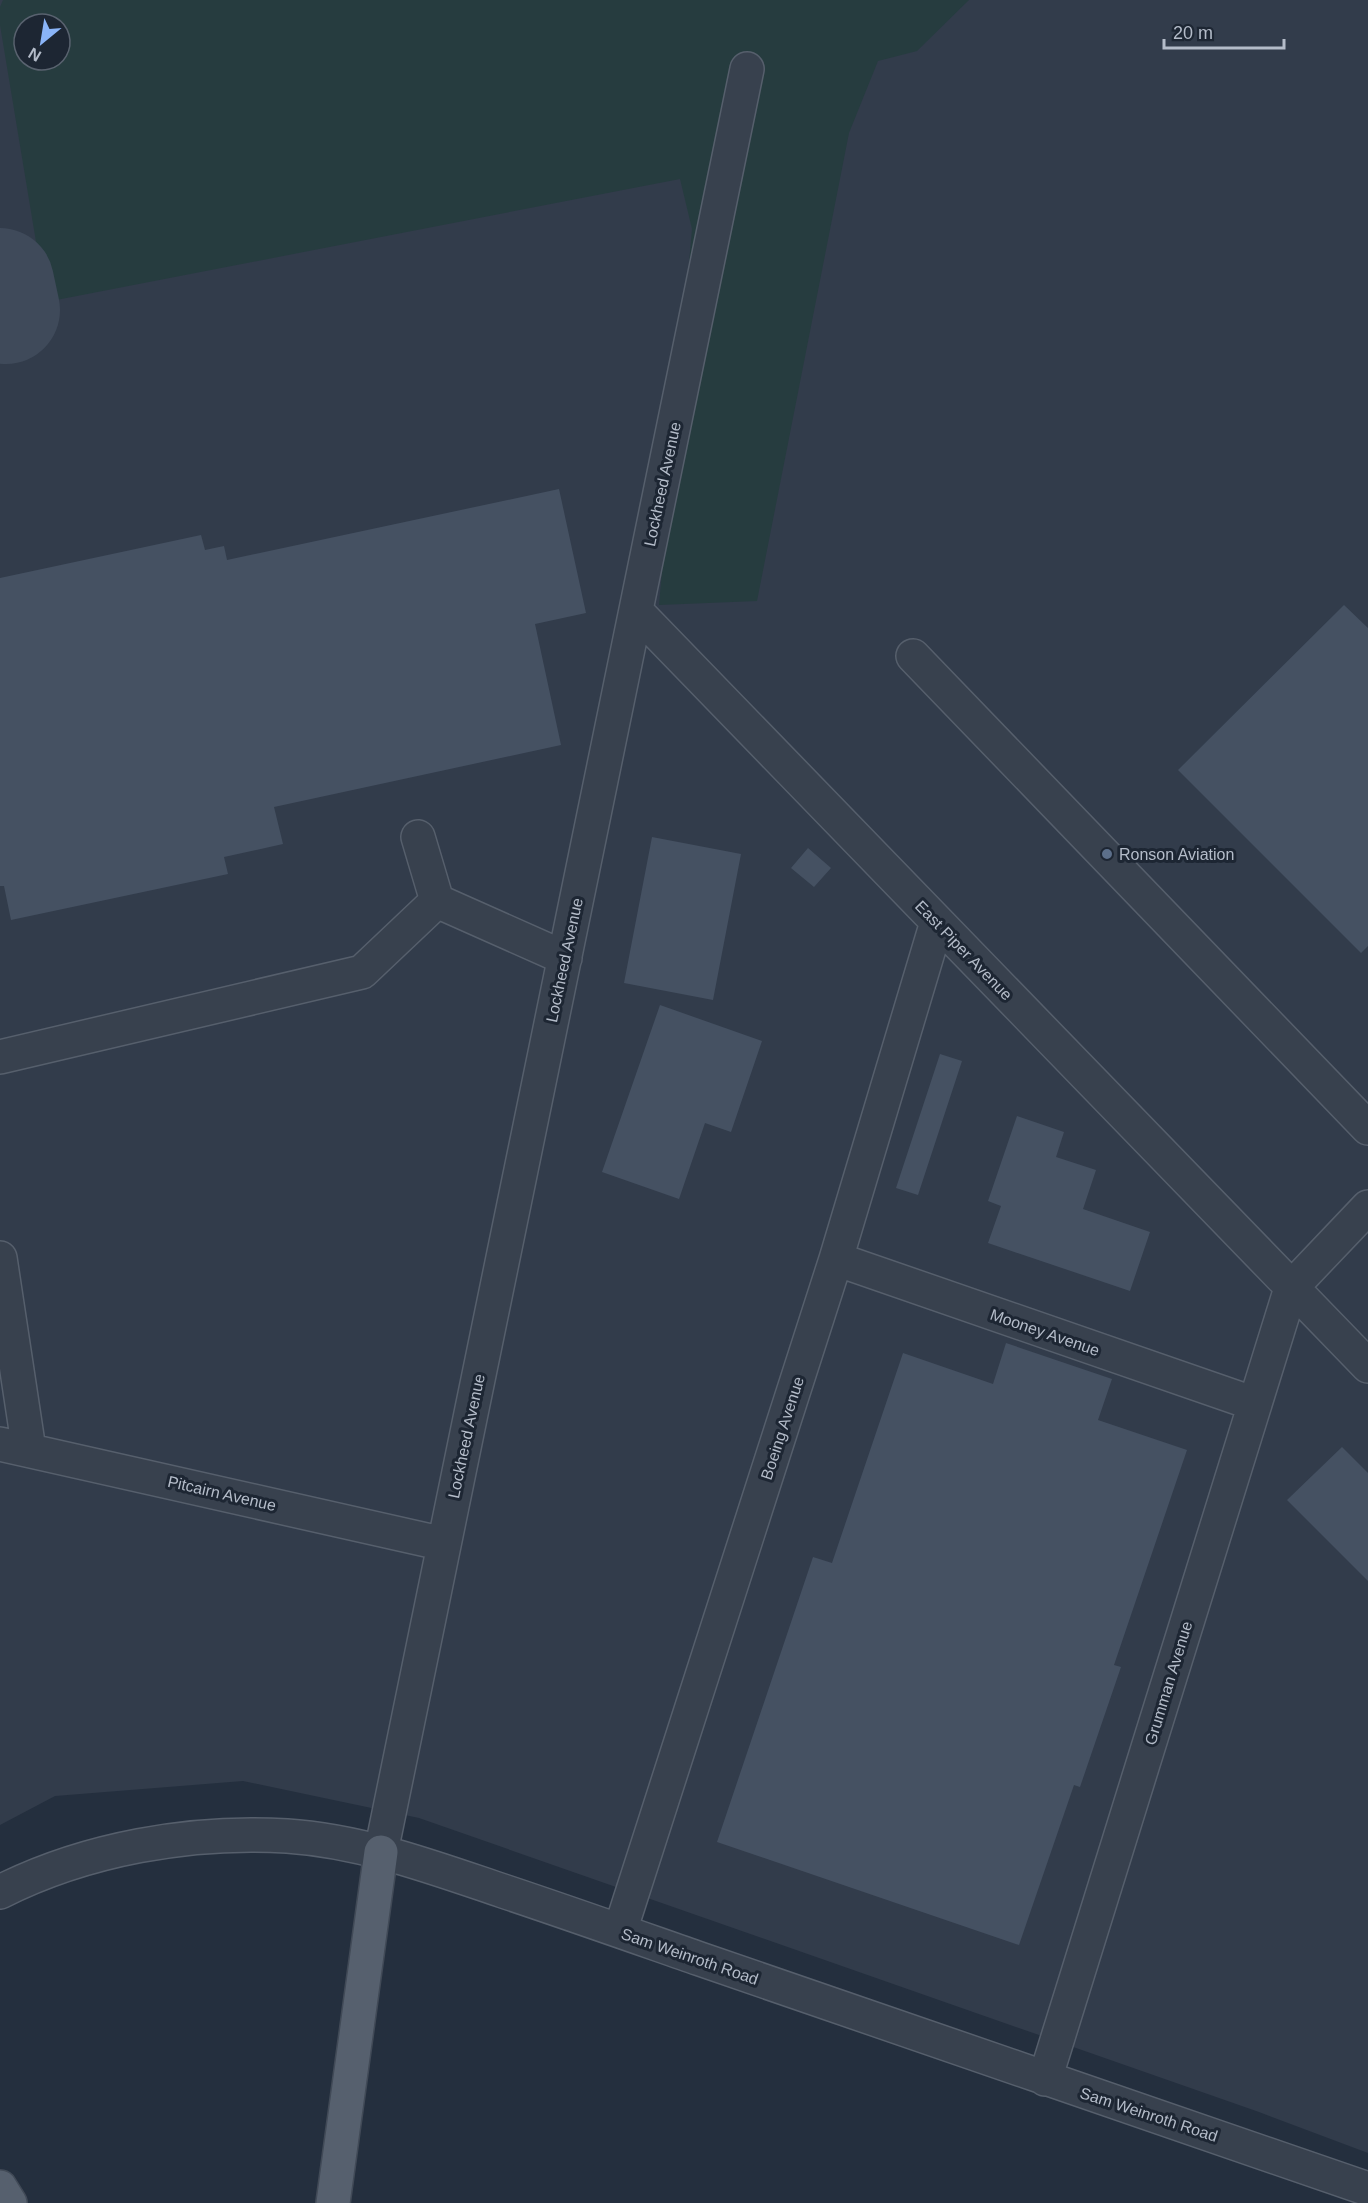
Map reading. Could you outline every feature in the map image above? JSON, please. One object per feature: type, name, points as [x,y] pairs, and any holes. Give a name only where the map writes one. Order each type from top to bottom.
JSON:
[{"type":"main road","points":[[333,2203],[381,1852]]},
{"type":"main road","points":[[0,2187],[10,2203]]},
{"type":"street","name":"Lockheed Avenue","points":[[381,1852],[747,69]]},
{"type":"street","name":"East Piper Avenue","points":[[636,612],[1368,1366]]},
{"type":"street","points":[[913,656],[1368,1128]]},
{"type":"street","points":[[418,837],[437,901],[565,958]]},
{"type":"street","points":[[0,1057],[362,972],[437,901]]},
{"type":"street","name":"Boeing Avenue","points":[[620,1931],[836,1259],[937,922]]},
{"type":"street","points":[[1291,1288],[1368,1207]]},
{"type":"street","points":[[0,1258],[14,1447]]},
{"type":"street","name":"Mooney Avenue","points":[[836,1259],[1255,1404]]},
{"type":"street","name":"Grumman Avenue","points":[[1045,2079],[1291,1288]]},
{"type":"street","name":"Pitcairn Avenue","points":[[14,1447],[444,1544]]},
{"type":"street","name":"Sam Weinroth Road","points":[[0,1892],[66,1864],[103,1854],[137,1846],[211,1836],[287,1836],[361,1846],[433,1867],[1368,2189]]},
{"type":"shaded area","points":[[0,0],[1368,0],[1368,2153],[1259,2112],[419,1818],[243,1781],[55,1796],[0,1825]]},
{"type":"green space","points":[[3,0],[969,0],[917,51],[878,61],[849,133],[757,601],[659,605],[692,229],[680,179],[46,302],[0,25],[0,7]]},
{"type":"building","points":[[559,489],[586,613],[535,624],[561,745],[274,807],[283,844],[224,857],[228,874],[11,920],[4,886],[0,886],[0,578],[201,535],[205,550],[224,546],[227,560]]},
{"type":"building","points":[[1344,605],[1368,628],[1368,946],[1361,953],[1178,770]]},
{"type":"building","points":[[652,837],[741,854],[713,1000],[624,983]]},
{"type":"building","points":[[808,848],[831,868],[814,887],[791,868]]},
{"type":"building","points":[[660,1005],[762,1041],[731,1132],[705,1123],[679,1199],[602,1172]]},
{"type":"building","points":[[940,1054],[962,1061],[918,1195],[896,1188]]},
{"type":"building","points":[[1017,1116],[1064,1132],[1056,1157],[1096,1170],[1083,1209],[1150,1232],[1130,1291],[988,1243],[1001,1206],[988,1201]]},
{"type":"building","points":[[1006,1343],[1112,1379],[1098,1420],[1187,1450],[1114,1665],[1121,1667],[1080,1787],[1074,1785],[1019,1945],[717,1842],[813,1557],[832,1563],[903,1353],[993,1384]]},
{"type":"building","points":[[1342,1447],[1368,1473],[1368,1581],[1287,1500]]},
{"type":"taxiway","points":[[0,282],[6,310]]},
{"type":"place","name":"Ronson Aviation","points":[[1107,854]]}]
